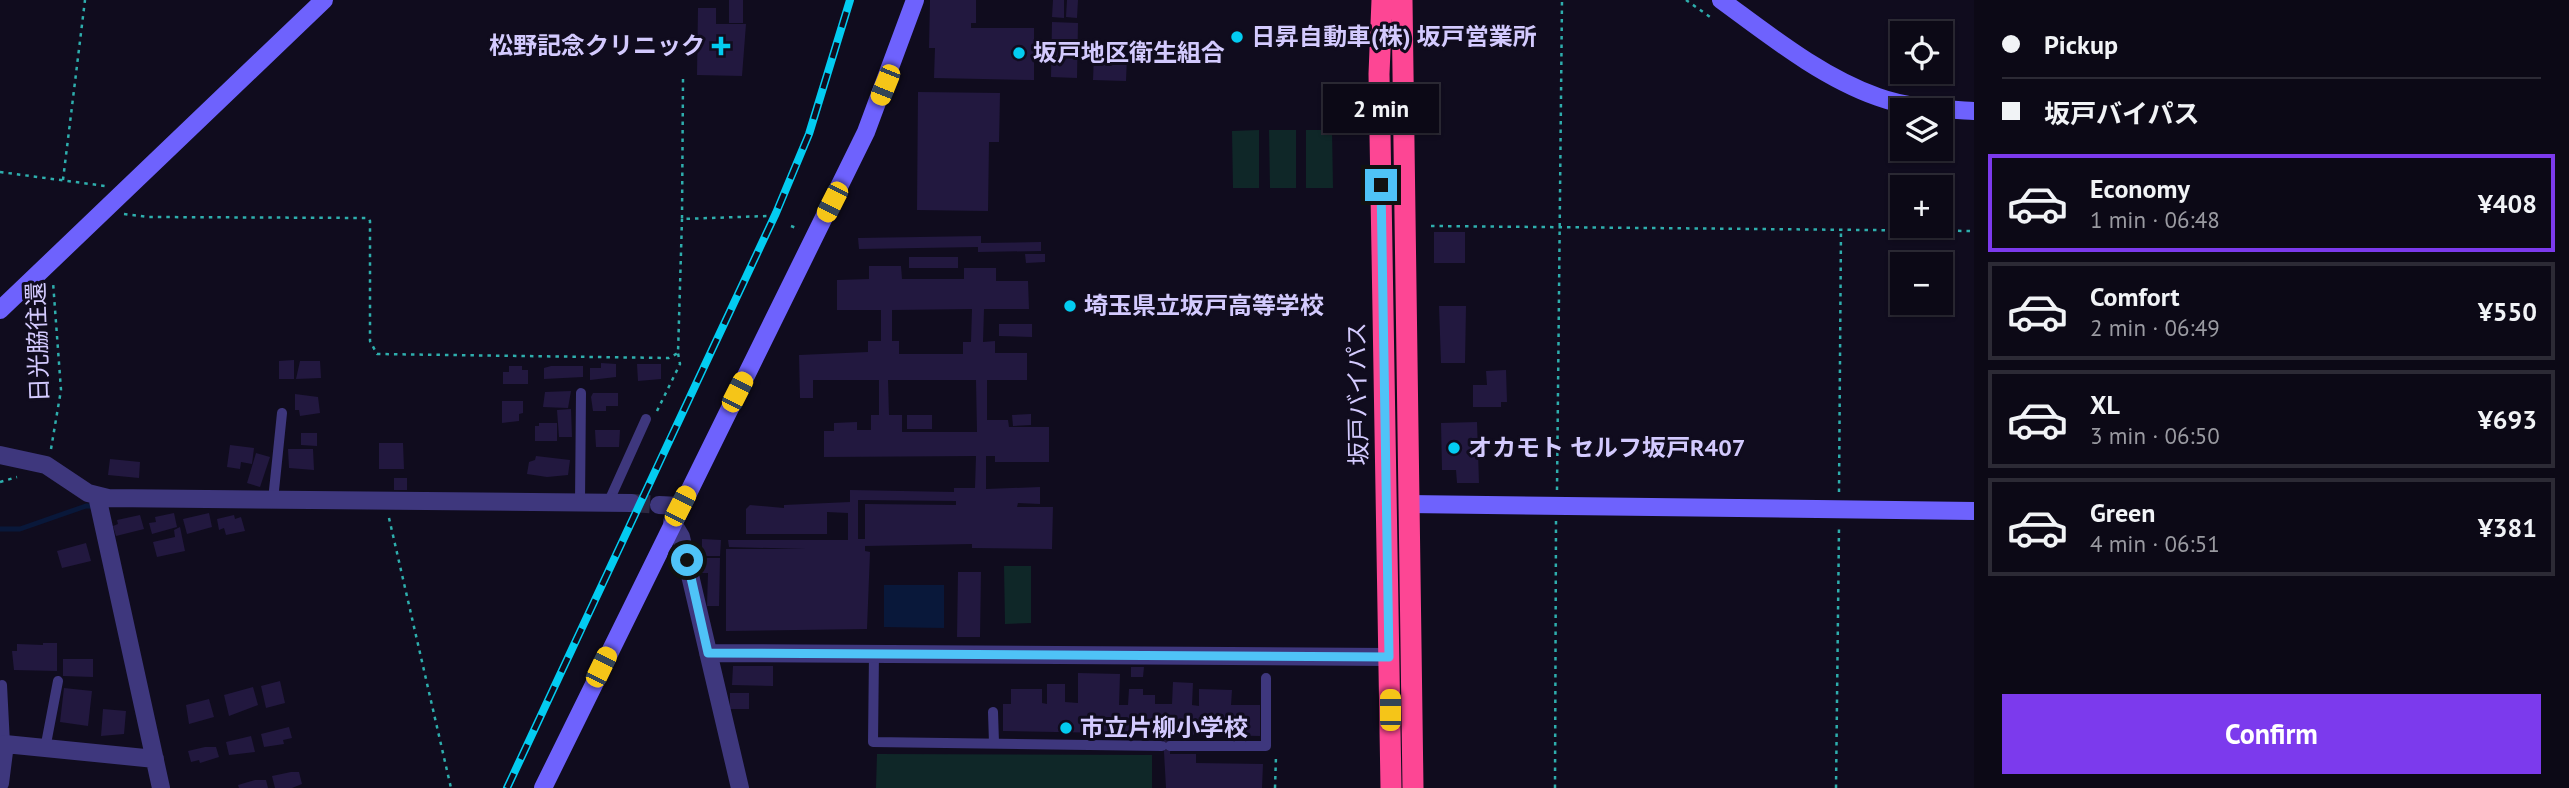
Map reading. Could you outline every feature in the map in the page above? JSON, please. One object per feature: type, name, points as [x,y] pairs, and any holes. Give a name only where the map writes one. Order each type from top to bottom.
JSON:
[{"type":"highway","name":"坂戸バイパス","points":[[1382,0],[1379,74],[1391,788]]},
{"type":"highway","name":"坂戸バイパス","points":[[1402,0],[1413,788]]},
{"type":"street","points":[[0,310],[324,0]]},
{"type":"street","points":[[542,788],[866,132],[915,0]]},
{"type":"street","points":[[1721,0],[1808,62],[1876,97],[1908,105],[1974,111]]},
{"type":"street","points":[[0,455],[46,465],[97,496],[632,503]]},
{"type":"street","points":[[97,496],[161,788]]},
{"type":"street","points":[[1408,504],[1557,508],[1974,511]]},
{"type":"street","points":[[659,505],[676,514],[740,788]]},
{"type":"street","points":[[708,653],[1389,657]]},
{"type":"street","points":[[0,783],[3,743],[45,750],[155,759]]},
{"type":"lane","points":[[580,501],[581,393]]},
{"type":"lane","points":[[273,500],[282,413]]},
{"type":"lane","points":[[609,501],[646,419]]},
{"type":"lane","points":[[874,653],[873,742],[1266,746],[1266,678]]},
{"type":"lane","points":[[45,750],[58,681]]},
{"type":"lane","points":[[2,685],[3,743]]},
{"type":"lane","points":[[993,712],[994,743]]},
{"type":"path","points":[[63,180],[85,0]]},
{"type":"path","points":[[1555,788],[1562,0]]},
{"type":"path","points":[[1686,0],[1713,19]]},
{"type":"path","points":[[646,419],[657,412],[680,364],[678,353],[683,79]]},
{"type":"path","points":[[0,172],[125,190]]},
{"type":"path","points":[[107,208],[115,212],[148,217],[368,218],[370,341],[377,354],[669,358],[678,353]]},
{"type":"path","points":[[682,219],[767,216]]},
{"type":"path","points":[[1431,226],[1974,231]]},
{"type":"path","name":"日光脇往還","points":[[46,465],[54,439],[61,390],[54,259]]},
{"type":"path","points":[[385,501],[451,788]]},
{"type":"green space","points":[[1259,130],[1259,188],[1233,188],[1232,131]]},
{"type":"green space","points":[[1269,130],[1296,130],[1296,188],[1270,188]]},
{"type":"green space","points":[[1306,130],[1332,130],[1333,188],[1306,188]]},
{"type":"green space","points":[[1004,566],[1031,566],[1031,623],[1005,624]]},
{"type":"green space","points":[[877,754],[1152,755],[1152,788],[876,788]]},
{"type":"water","points":[[884,585],[944,585],[944,628],[884,627]]},
{"type":"building","points":[[729,0],[743,0],[743,23],[729,23]]},
{"type":"building","points":[[930,0],[976,0],[976,23],[971,23],[971,28],[1034,28],[1034,80],[934,78],[935,48],[929,48]]},
{"type":"building","points":[[1053,0],[1064,0],[1064,18],[1052,17]]},
{"type":"building","points":[[1067,0],[1078,0],[1077,18],[1066,17]]},
{"type":"building","points":[[698,8],[716,8],[716,24],[746,24],[742,76],[697,75]]},
{"type":"building","points":[[1052,22],[1078,23],[1077,78],[1051,77]]},
{"type":"building","points":[[1094,55],[1127,56],[1126,81],[1093,80]]},
{"type":"building","points":[[918,92],[1000,93],[999,142],[989,142],[988,211],[917,210]]},
{"type":"building","points":[[1434,232],[1465,232],[1465,263],[1434,263]]},
{"type":"building","points":[[981,236],[981,243],[1041,242],[1041,251],[978,252],[978,247],[859,249],[858,238]]},
{"type":"building","points":[[1025,254],[1045,254],[1045,262],[1026,263]]},
{"type":"building","points":[[909,257],[958,257],[958,268],[909,268]]},
{"type":"building","points":[[869,266],[901,266],[902,279],[964,279],[964,268],[996,268],[996,281],[1028,281],[1029,309],[984,309],[983,342],[995,341],[995,353],[1027,353],[1027,380],[987,380],[987,420],[1008,420],[1009,427],[1049,427],[1049,462],[995,462],[995,456],[986,456],[986,489],[1040,487],[1040,504],[1018,503],[1017,507],[1053,507],[1052,549],[972,548],[972,544],[865,546],[865,551],[870,552],[867,629],[726,631],[726,549],[806,549],[729,547],[728,540],[848,540],[848,513],[827,512],[827,534],[746,534],[746,509],[750,505],[784,508],[784,505],[850,502],[850,490],[954,492],[954,488],[975,488],[976,456],[824,457],[824,431],[834,431],[834,423],[857,422],[857,430],[871,430],[871,415],[879,415],[879,380],[813,380],[813,398],[800,398],[799,355],[868,352],[868,341],[881,341],[881,310],[837,310],[837,280],[869,279]],"holes":[[[972,309],[971,342],[963,342],[963,354],[899,354],[899,341],[892,341],[892,310]],[[888,380],[976,380],[977,432],[902,432],[902,415],[889,415]],[[858,500],[956,501],[956,505],[865,504],[865,539],[858,539]]]},
{"type":"building","points":[[1439,306],[1466,306],[1465,363],[1441,363]]},
{"type":"building","points":[[999,324],[1032,324],[1032,337],[999,336]]},
{"type":"building","points":[[294,360],[294,379],[279,379],[279,361]]},
{"type":"building","points":[[300,361],[320,361],[321,378],[296,379]]},
{"type":"building","points":[[601,363],[616,364],[616,377],[590,380],[590,368],[601,368]]},
{"type":"building","points":[[637,364],[661,364],[661,379],[638,381]]},
{"type":"building","points":[[509,366],[522,366],[522,370],[528,370],[528,384],[503,384],[503,372],[509,372]]},
{"type":"building","points":[[583,366],[583,377],[544,379],[544,368]]},
{"type":"building","points":[[1506,370],[1507,402],[1501,402],[1501,407],[1473,407],[1473,385],[1487,385],[1486,371]]},
{"type":"building","points":[[571,391],[568,408],[543,407],[545,392]]},
{"type":"building","points":[[593,393],[618,393],[618,406],[606,406],[606,411],[593,411]]},
{"type":"building","points":[[295,394],[318,397],[320,413],[300,416],[299,410],[295,410]]},
{"type":"building","points":[[502,401],[523,401],[523,413],[519,414],[519,421],[502,423]]},
{"type":"building","points":[[571,409],[572,437],[559,437],[557,410]]},
{"type":"building","points":[[1031,414],[1031,425],[1013,426],[1012,415]]},
{"type":"building","points":[[907,415],[932,415],[932,429],[907,429]]},
{"type":"building","points":[[1477,422],[1479,483],[1457,483],[1456,470],[1442,470],[1441,423]]},
{"type":"building","points":[[539,423],[557,423],[557,441],[535,441],[535,426],[539,426]]},
{"type":"building","points":[[595,430],[620,430],[619,447],[596,447]]},
{"type":"building","points":[[301,433],[317,433],[317,446],[301,445]]},
{"type":"building","points":[[379,443],[403,443],[404,469],[379,469]]},
{"type":"building","points":[[230,445],[254,448],[252,464],[241,462],[240,469],[227,467]]},
{"type":"building","points":[[288,449],[313,449],[314,470],[289,468]]},
{"type":"building","points":[[256,453],[270,457],[260,487],[247,483]]},
{"type":"building","points":[[536,456],[570,460],[568,475],[547,477],[527,474],[529,462],[535,460]]},
{"type":"building","points":[[110,459],[140,462],[139,478],[108,475]]},
{"type":"building","points":[[394,478],[407,478],[407,490],[394,490]]},
{"type":"building","points":[[174,513],[177,527],[152,534],[149,523],[156,522],[155,517]]},
{"type":"building","points":[[209,513],[212,527],[187,534],[183,519]]},
{"type":"building","points":[[140,515],[144,529],[116,536],[113,526],[118,524],[117,520]]},
{"type":"building","points":[[234,515],[235,519],[241,517],[245,531],[226,535],[224,528],[219,530],[217,519]]},
{"type":"building","points":[[180,527],[185,551],[157,557],[153,542],[175,537],[174,530]]},
{"type":"building","points":[[702,539],[721,540],[720,556],[702,556]]},
{"type":"building","points":[[86,543],[91,561],[62,568],[57,551]]},
{"type":"building","points":[[702,558],[720,558],[719,606],[707,606],[708,573],[701,573]]},
{"type":"building","points":[[958,572],[981,572],[980,637],[957,637]]},
{"type":"building","points":[[57,643],[57,671],[14,670],[12,651],[17,651],[17,644]]},
{"type":"building","points":[[63,659],[93,659],[93,677],[63,676]]},
{"type":"building","points":[[733,666],[773,666],[773,686],[732,685]]},
{"type":"building","points":[[1131,667],[1144,667],[1143,677],[1131,677]]},
{"type":"building","points":[[1078,673],[1120,674],[1119,705],[1128,705],[1129,689],[1143,689],[1143,695],[1155,695],[1155,704],[1172,704],[1173,682],[1193,683],[1192,705],[1199,706],[1199,689],[1232,690],[1231,705],[1260,705],[1260,736],[1171,734],[1170,754],[1196,754],[1196,763],[1263,764],[1262,788],[1166,788],[1163,734],[1003,731],[1003,704],[1011,704],[1011,689],[1042,689],[1042,703],[1047,704],[1047,684],[1065,684],[1065,702],[1078,703]]},
{"type":"building","points":[[280,681],[285,703],[266,708],[261,686]]},
{"type":"building","points":[[253,687],[258,705],[229,716],[224,695]]},
{"type":"building","points":[[64,688],[92,691],[88,726],[60,722]]},
{"type":"building","points":[[730,693],[749,693],[749,709],[730,709]]},
{"type":"building","points":[[209,699],[214,717],[189,724],[186,705]]},
{"type":"building","points":[[103,709],[126,711],[124,734],[101,736]]},
{"type":"building","points":[[289,727],[292,738],[283,740],[284,744],[264,747],[261,734]]},
{"type":"building","points":[[251,736],[255,752],[229,755],[226,742]]},
{"type":"building","points":[[216,747],[219,757],[200,763],[199,760],[191,762],[188,751]]},
{"type":"building","points":[[299,772],[302,784],[292,788],[275,788],[272,776]]},
{"type":"building","points":[[266,780],[268,788],[239,788],[238,785]]},
{"type":"waterway","points":[[0,529],[20,529],[86,506],[97,506]]},
{"type":"tunnel","points":[[632,503],[659,505]]},
{"type":"railway","points":[[507,788],[776,213],[809,134],[850,0]]},
{"type":"place","name":"日昇自動車(株) 坂戸営業所","points":[[1237,37]]},
{"type":"place","name":"松野記念クリニック","points":[[721,46]]},
{"type":"place","name":"坂戸地区衛生組合","points":[[1019,53]]},
{"type":"place","name":"埼玉県立坂戸高等学校","points":[[1070,306]]},
{"type":"place","name":"オカモト セルフ坂戸R407","points":[[1454,448]]},
{"type":"place","name":"市立片柳小学校","points":[[1066,728]]},
{"type":"route","points":[[687,560],[708,653],[1389,657],[1381,185]]}]
